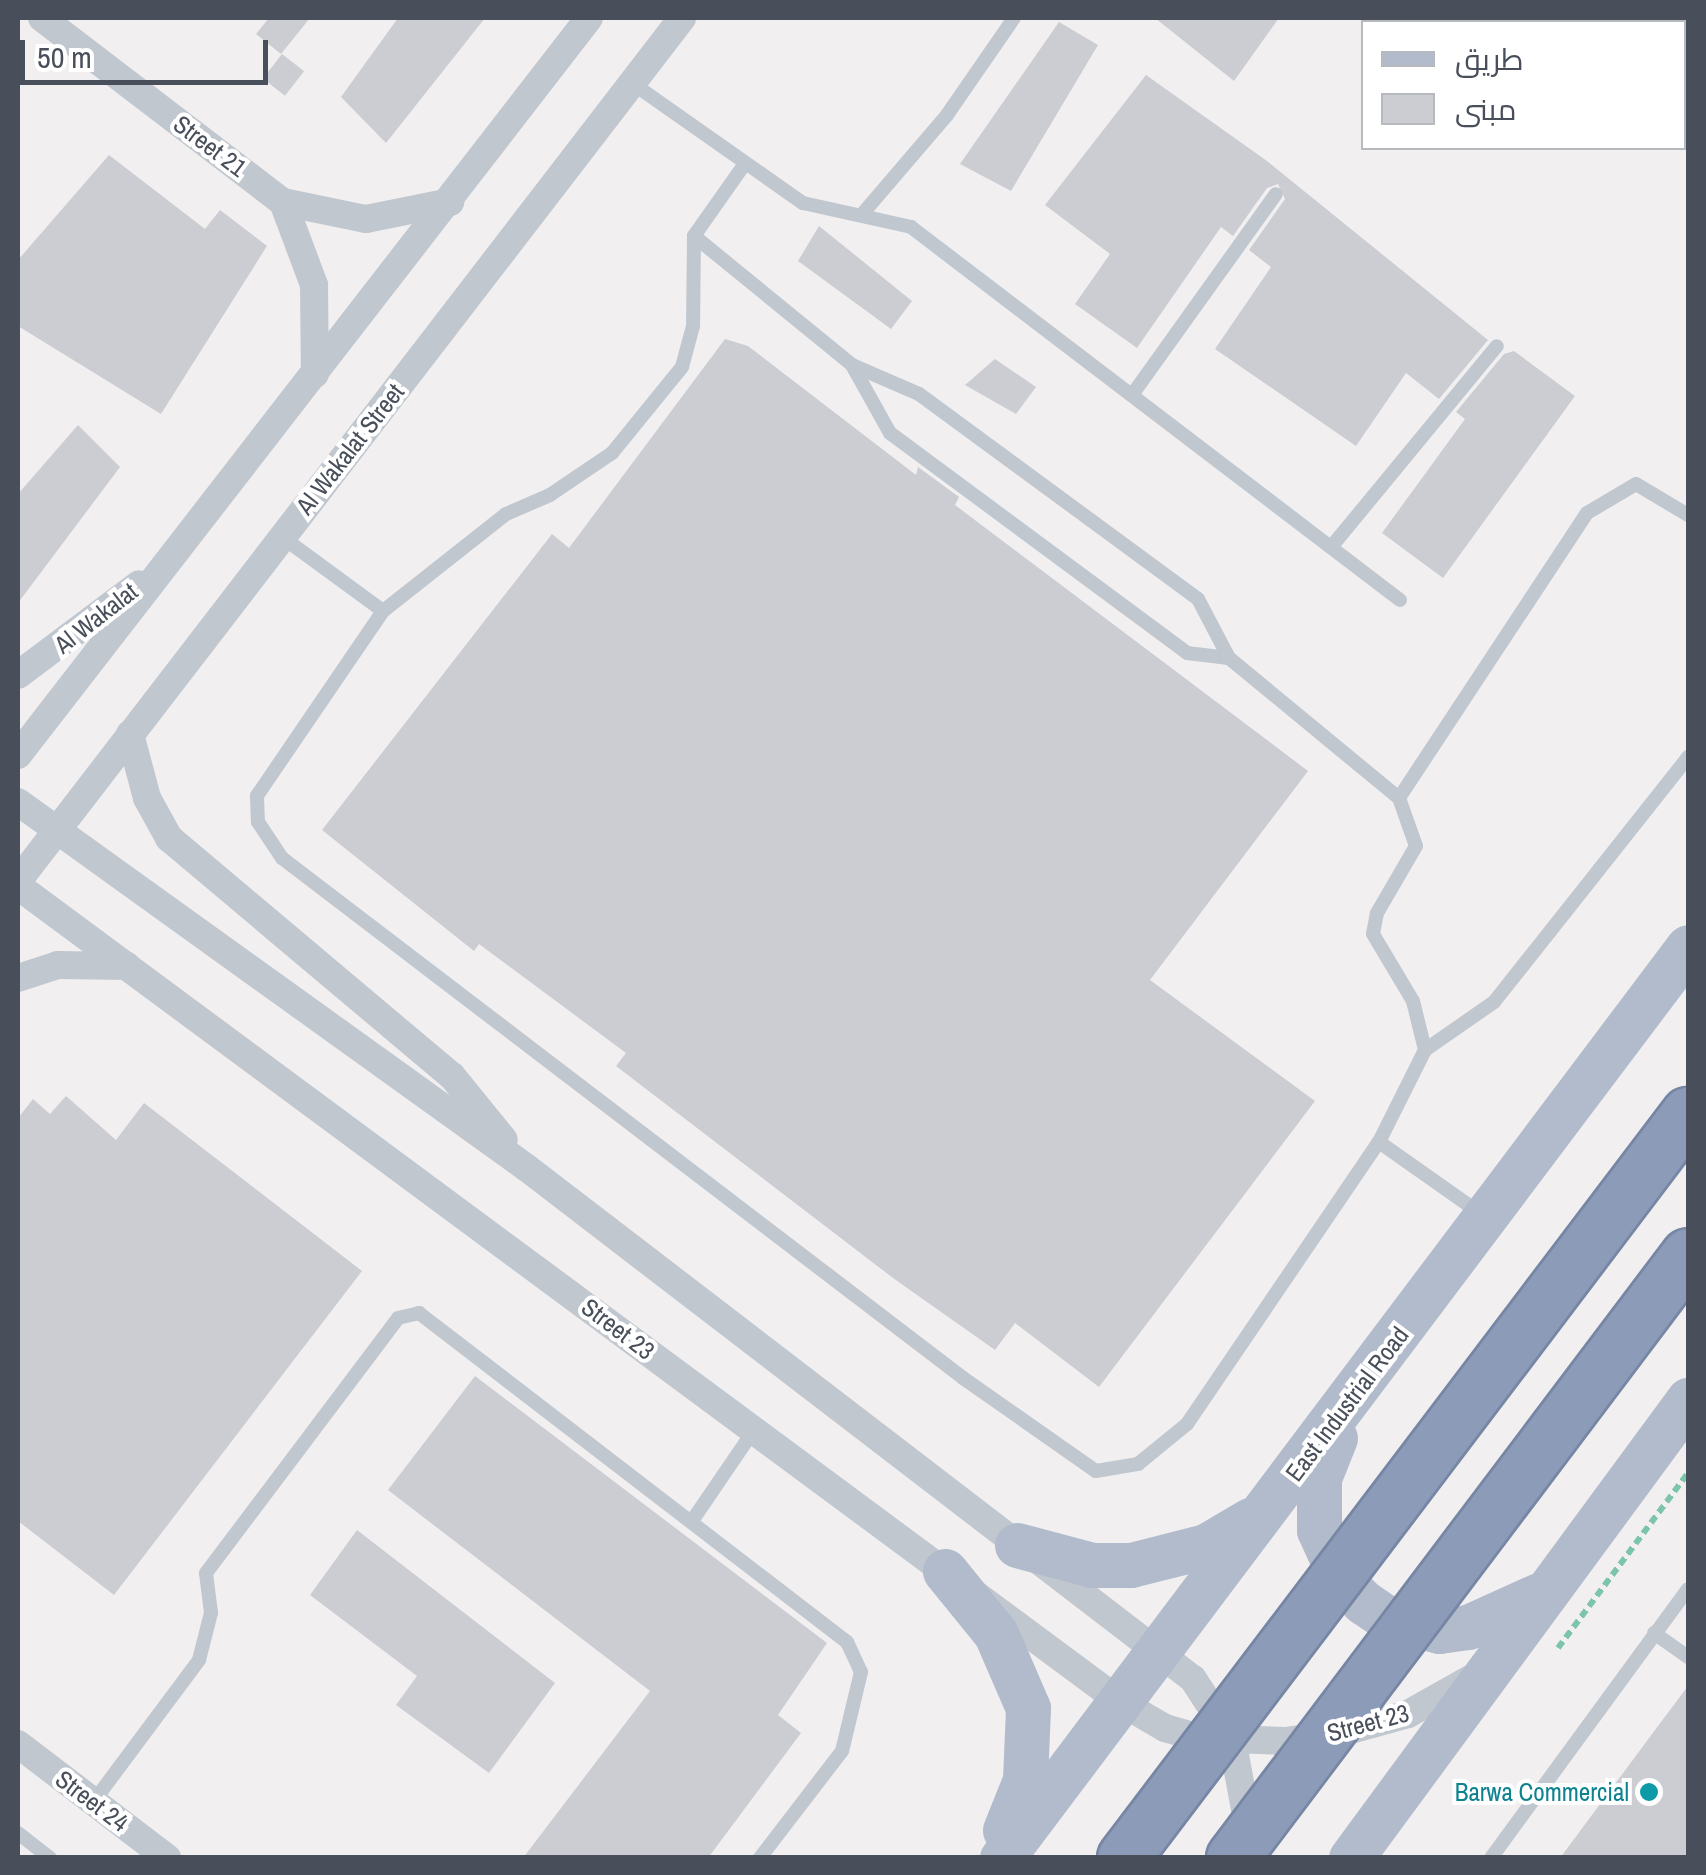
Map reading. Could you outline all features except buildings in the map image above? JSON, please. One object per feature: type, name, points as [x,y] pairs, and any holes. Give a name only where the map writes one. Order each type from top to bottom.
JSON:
[{"type":"highway","points":[[1124,1858],[1688,1114]]},
{"type":"highway","points":[[1233,1858],[1688,1254]]},
{"type":"main road","name":"East Industrial Road","points":[[1002,1858],[1688,947]]},
{"type":"main road","points":[[1357,1391],[1329,1450],[1317,1501],[1318,1530],[1342,1582],[1385,1617],[1439,1631],[1488,1619],[1544,1592]]},
{"type":"main road","points":[[1352,1858],[1688,1400]]},
{"type":"main road","points":[[1016,1545],[1092,1565],[1131,1565],[1206,1546],[1272,1504]]},
{"type":"main road","points":[[945,1572],[996,1634],[1028,1708],[1025,1780],[991,1858]]},
{"type":"street","name":"Street 21","points":[[42,18],[283,202],[366,219],[450,202]]},
{"type":"street","points":[[18,755],[590,18]]},
{"type":"street","name":"Al Wakalat Street","points":[[18,884],[682,18]]},
{"type":"street","points":[[283,202],[314,285],[315,375]]},
{"type":"street","name":"Al Wakalat","points":[[18,675],[172,559]]},
{"type":"street","points":[[130,734],[147,798],[169,838],[452,1076],[527,1168]]},
{"type":"street","points":[[18,802],[527,1168],[1193,1679],[1232,1739],[1244,1785],[1248,1858]]},
{"type":"street","name":"Street 23","points":[[18,884],[945,1572],[1122,1702],[1165,1728],[1232,1739],[1285,1741],[1375,1725],[1440,1700],[1492,1664]]},
{"type":"street","points":[[18,978],[58,965],[127,966]]},
{"type":"street","name":"Street 24","points":[[18,1744],[166,1858]]},
{"type":"lane","points":[[864,212],[947,115],[1014,18]]},
{"type":"lane","points":[[632,83],[803,203],[864,212],[911,226],[1400,600]]},
{"type":"lane","points":[[744,165],[694,236],[693,326],[682,367],[612,454],[550,496],[506,514],[382,611],[258,796],[258,822],[282,858],[963,1378],[1096,1471],[1138,1464],[1187,1424],[1379,1142],[1425,1050],[1494,1002],[1688,758]]},
{"type":"lane","points":[[1132,395],[1276,194]]},
{"type":"lane","points":[[694,236],[852,365],[919,394],[1198,599],[1230,658],[1399,798],[1416,846],[1377,913],[1373,934],[1413,1001],[1425,1050]]},
{"type":"lane","points":[[1332,546],[1497,346]]},
{"type":"lane","points":[[852,365],[890,433],[1187,654],[1230,658]]},
{"type":"lane","points":[[1399,798],[1587,512],[1636,484],[1688,515]]},
{"type":"lane","points":[[282,537],[382,611]]},
{"type":"lane","points":[[1379,1142],[1486,1218]]},
{"type":"lane","points":[[94,1801],[199,1660],[210,1613],[206,1574],[398,1318],[419,1313],[694,1518],[818,1614],[847,1642],[861,1672],[842,1750],[760,1858]]},
{"type":"lane","points":[[694,1518],[754,1430]]},
{"type":"lane","points":[[1490,1858],[1688,1589]]},
{"type":"lane","points":[[1654,1633],[1688,1657]]},
{"type":"lane","points":[[18,1833],[50,1858]]},
{"type":"place","name":"Barwa Commercial","points":[[1649,1792]]}]
